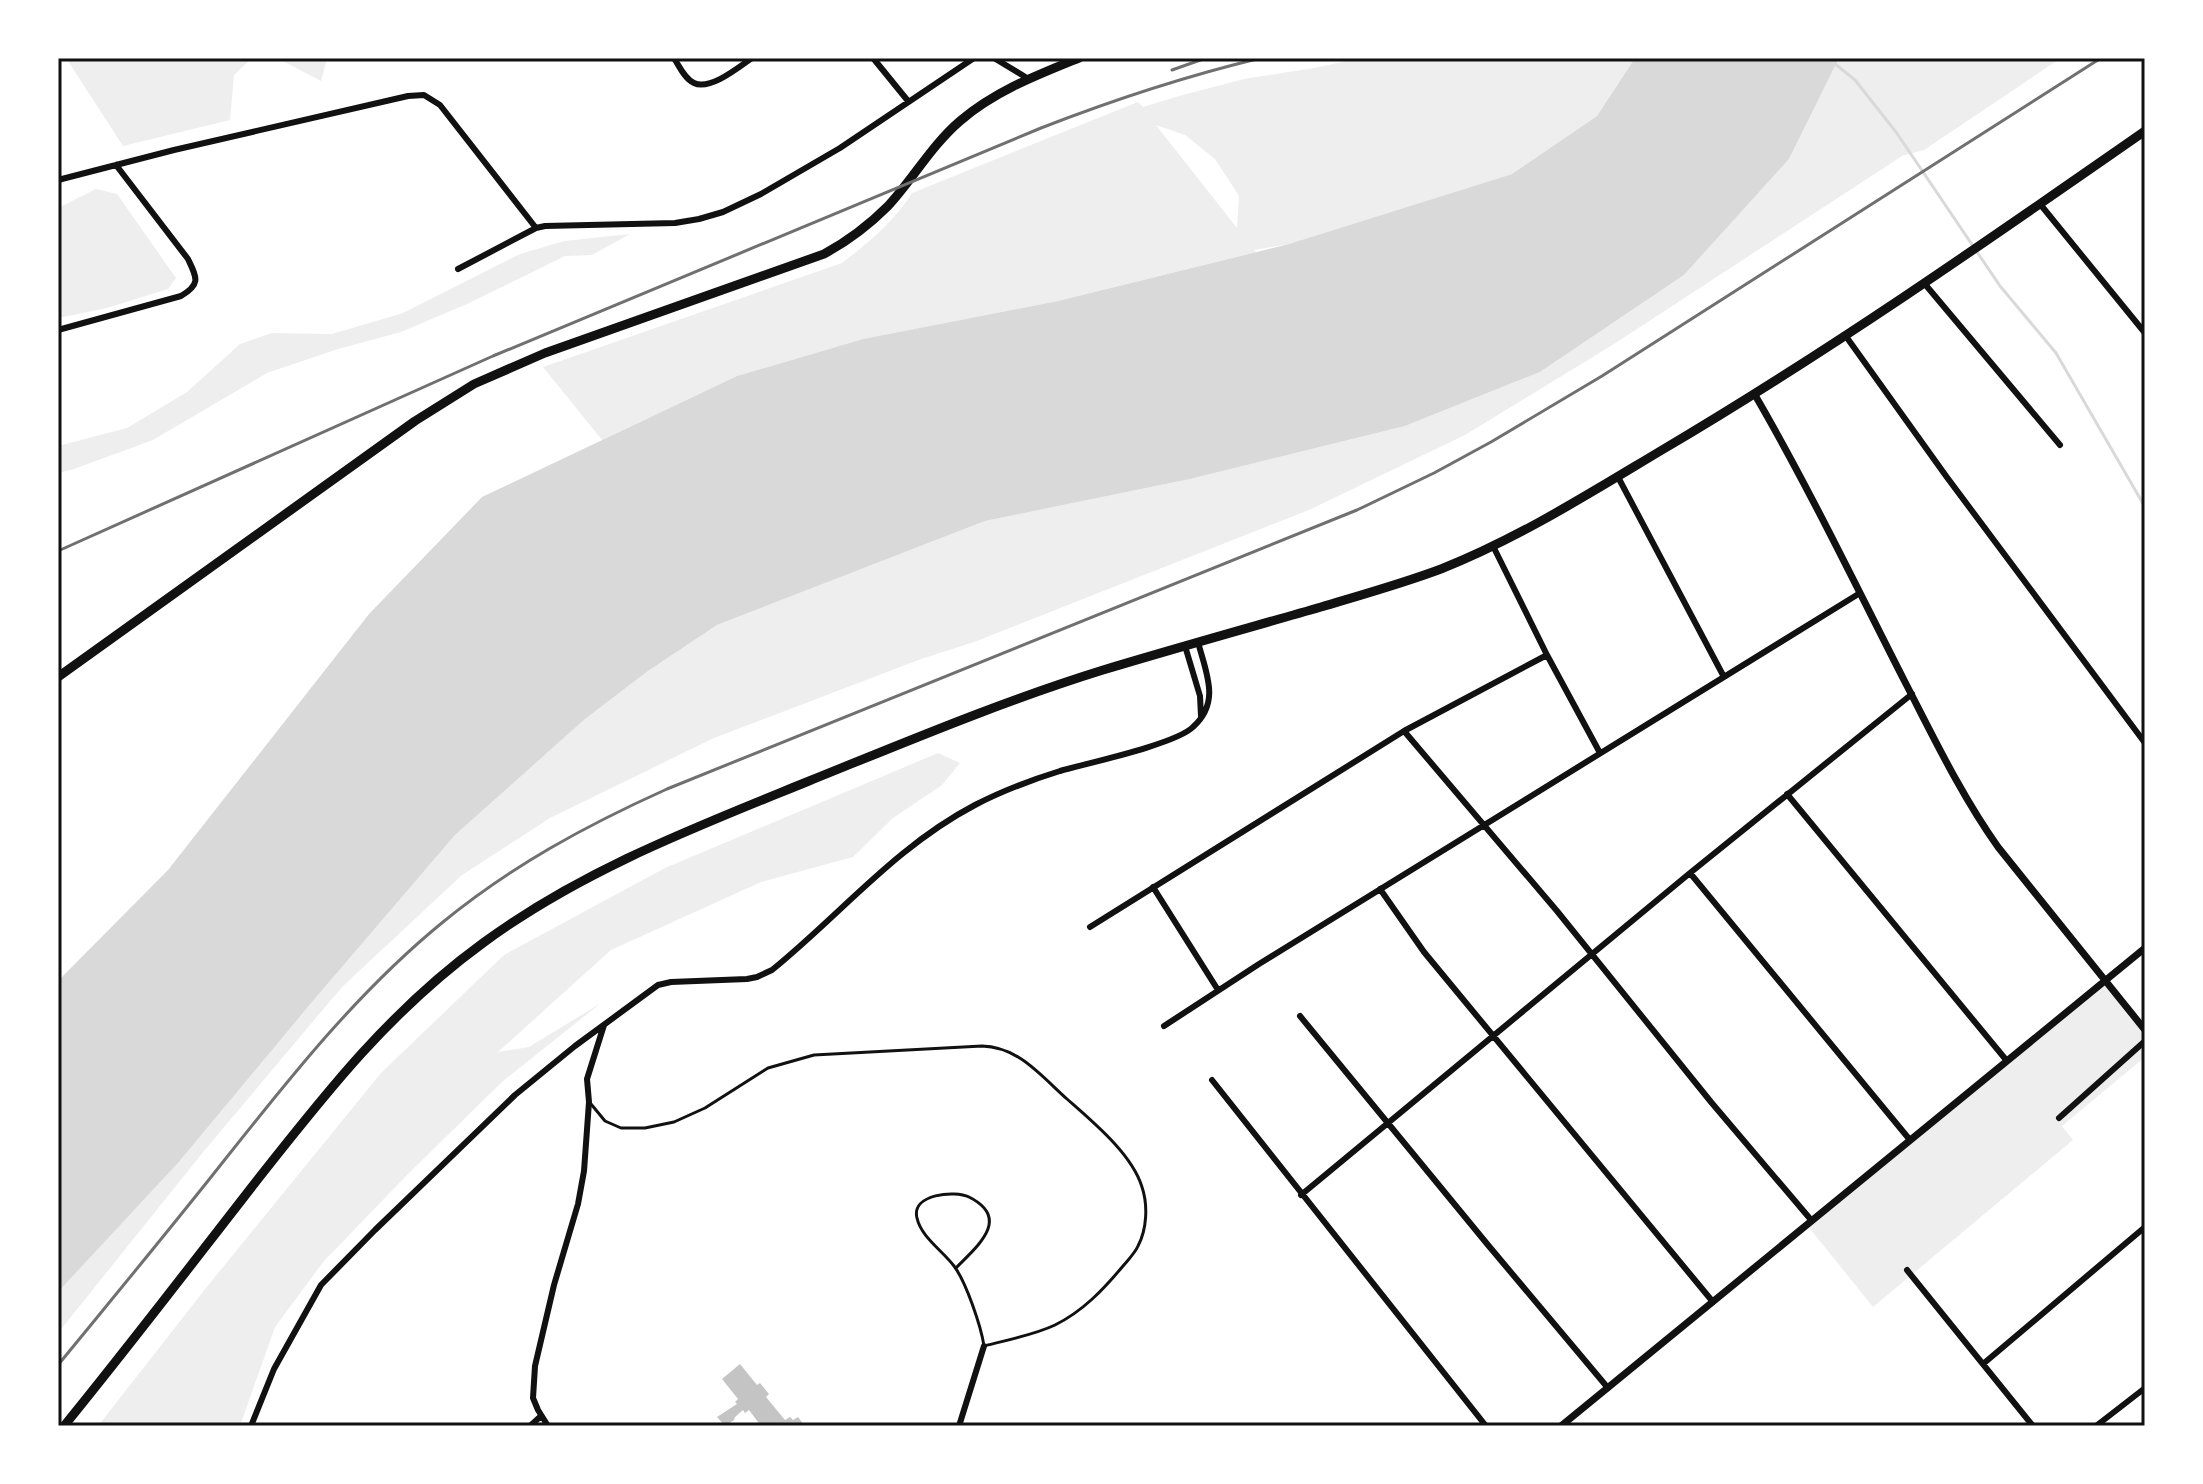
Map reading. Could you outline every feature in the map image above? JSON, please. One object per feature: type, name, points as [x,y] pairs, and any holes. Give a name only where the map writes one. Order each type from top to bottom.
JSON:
[{"type":"main road","points":[[58,677],[415,421],[474,384],[598,333],[824,254],[862,230],[889,204],[959,121],[989,98],[1027,78],[1079,58]]},
{"type":"main road","points":[[64,1426],[338,1078],[381,1030],[441,975],[539,905],[592,875],[697,826],[1029,695],[1392,586],[1493,546],[1618,477],[1755,395],[2145,131]]},
{"type":"street","points":[[674,58],[687,78],[700,85],[725,76],[752,58]]},
{"type":"street","points":[[873,58],[908,101]]},
{"type":"street","points":[[458,269],[545,226],[675,223],[723,212],[761,194],[840,148],[974,58]]},
{"type":"street","points":[[994,58],[1027,78]]},
{"type":"street","points":[[58,180],[408,96],[428,96],[440,105],[536,228]]},
{"type":"street","points":[[58,330],[181,296],[193,289],[196,283],[188,259],[116,165]]},
{"type":"street","points":[[2040,204],[2145,333]]},
{"type":"street","points":[[1924,283],[2060,445]]},
{"type":"street","points":[[1845,335],[1955,489],[2145,743]]},
{"type":"street","points":[[1755,395],[1953,776],[1979,820],[2145,1030]]},
{"type":"street","points":[[1618,477],[1724,677]]},
{"type":"street","points":[[1493,546],[1600,753]]},
{"type":"street","points":[[1164,1026],[1860,593]]},
{"type":"street","points":[[251,1426],[274,1369],[321,1285],[515,1095],[661,984],[747,979],[765,975],[899,855],[945,822],[1035,779],[1183,734],[1194,727],[1209,706],[1210,694],[1198,642]]},
{"type":"street","points":[[1185,646],[1202,703],[1201,717]]},
{"type":"street","points":[[1090,927],[1404,731],[1547,655]]},
{"type":"street","points":[[1301,1195],[1912,694]]},
{"type":"street","points":[[1404,731],[1812,1221]]},
{"type":"street","points":[[1787,794],[2007,1061]]},
{"type":"street","points":[[1690,873],[1910,1140]]},
{"type":"street","points":[[1153,887],[1218,990]]},
{"type":"street","points":[[1380,889],[1424,952],[1713,1302]]},
{"type":"street","points":[[1561,1426],[2145,948]]},
{"type":"street","points":[[1300,1016],[1608,1388]]},
{"type":"street","points":[[548,1426],[533,1398],[535,1366],[554,1285],[578,1204],[584,1171],[589,1102],[587,1079],[604,1025]]},
{"type":"street","points":[[2059,1118],[2145,1041]]},
{"type":"street","points":[[1212,1080],[1486,1426]]},
{"type":"street","points":[[1983,1364],[2145,1227]]},
{"type":"street","points":[[1907,1270],[2033,1426]]},
{"type":"street","points":[[959,1426],[984,1346]]},
{"type":"street","points":[[2096,1426],[2145,1388]]},
{"type":"street","points":[[530,1426],[541,1416]]},
{"type":"lane","points":[[589,1102],[605,1121],[621,1128],[645,1128],[674,1122],[705,1108],[768,1068],[814,1055],[982,1046],[1009,1051],[1088,1118],[1121,1151],[1134,1170],[1142,1186],[1146,1206],[1138,1248],[1084,1307],[1051,1327],[984,1346],[982,1328],[956,1268],[917,1219],[916,1211],[928,1197],[969,1197],[988,1216],[990,1225],[986,1236],[956,1268]]},
{"type":"shaded area","points":[[66,58],[252,58],[234,75],[230,120],[123,146]]},
{"type":"shaded area","points":[[277,58],[327,58],[321,81]]},
{"type":"shaded area","points":[[1361,58],[1635,58],[1597,116],[1512,174],[1289,244],[1254,250],[1256,252],[1058,301],[863,339],[737,376],[602,440],[543,367],[842,263],[889,222],[912,193],[1138,102],[1143,107],[1244,79]],"holes":[[[1156,125],[1185,135],[1215,159],[1239,196],[1237,228]]]},
{"type":"shaded area","points":[[1635,58],[1839,58],[1789,159],[1684,275],[1540,372],[1405,426],[1190,479],[985,521],[717,625],[648,671],[585,719],[455,835],[178,1163],[58,1292],[58,981],[168,870],[369,614],[482,497],[737,376],[863,339],[1058,301],[1289,244],[1512,174],[1597,116]]},
{"type":"shaded area","points":[[1839,58],[2061,58],[1924,150],[1902,156],[1614,344],[1465,435],[1309,510],[974,642],[921,659],[714,738],[550,818],[462,875],[342,987],[204,1151],[58,1333],[58,1292],[178,1163],[455,835],[585,719],[648,671],[717,625],[985,521],[1190,479],[1405,426],[1540,372],[1684,275],[1789,159]]},
{"type":"shaded area","points":[[96,189],[117,194],[176,278],[168,289],[107,308],[58,318],[58,208]]},
{"type":"shaded area","points":[[630,234],[592,255],[565,256],[401,332],[267,373],[153,440],[58,473],[58,446],[127,428],[187,392],[240,344],[272,333],[332,334],[403,313],[520,254],[564,241]]},
{"type":"shaded area","points":[[938,753],[960,763],[942,785],[893,818],[853,857],[761,882],[611,950],[498,1052],[529,1047],[601,1003],[503,1081],[324,1261],[275,1327],[240,1426],[98,1426],[381,1073],[504,955],[665,868]]},
{"type":"shaded area","points":[[2106,981],[2145,1030],[2145,1057],[2062,1126],[2073,1140],[1873,1307],[1807,1225]]},
{"type":"building","points":[[740,1364],[769,1394],[766,1397],[785,1420],[798,1417],[804,1425],[761,1426],[749,1410],[745,1413],[743,1410],[725,1426],[717,1417],[737,1404],[738,1399],[722,1379]]},
{"type":"waterway","points":[[1834,63],[1855,80],[1896,132],[2000,286],[2056,353],[2145,507]]},
{"type":"railway","points":[[1172,70],[1206,58]]},
{"type":"railway","points":[[58,551],[493,356],[1041,128],[1150,89],[1261,58]]},
{"type":"railway","points":[[58,1365],[271,1102],[353,1007],[443,922],[523,865],[579,832],[667,789],[1357,510],[1434,473],[1602,376],[2101,58]]}]
